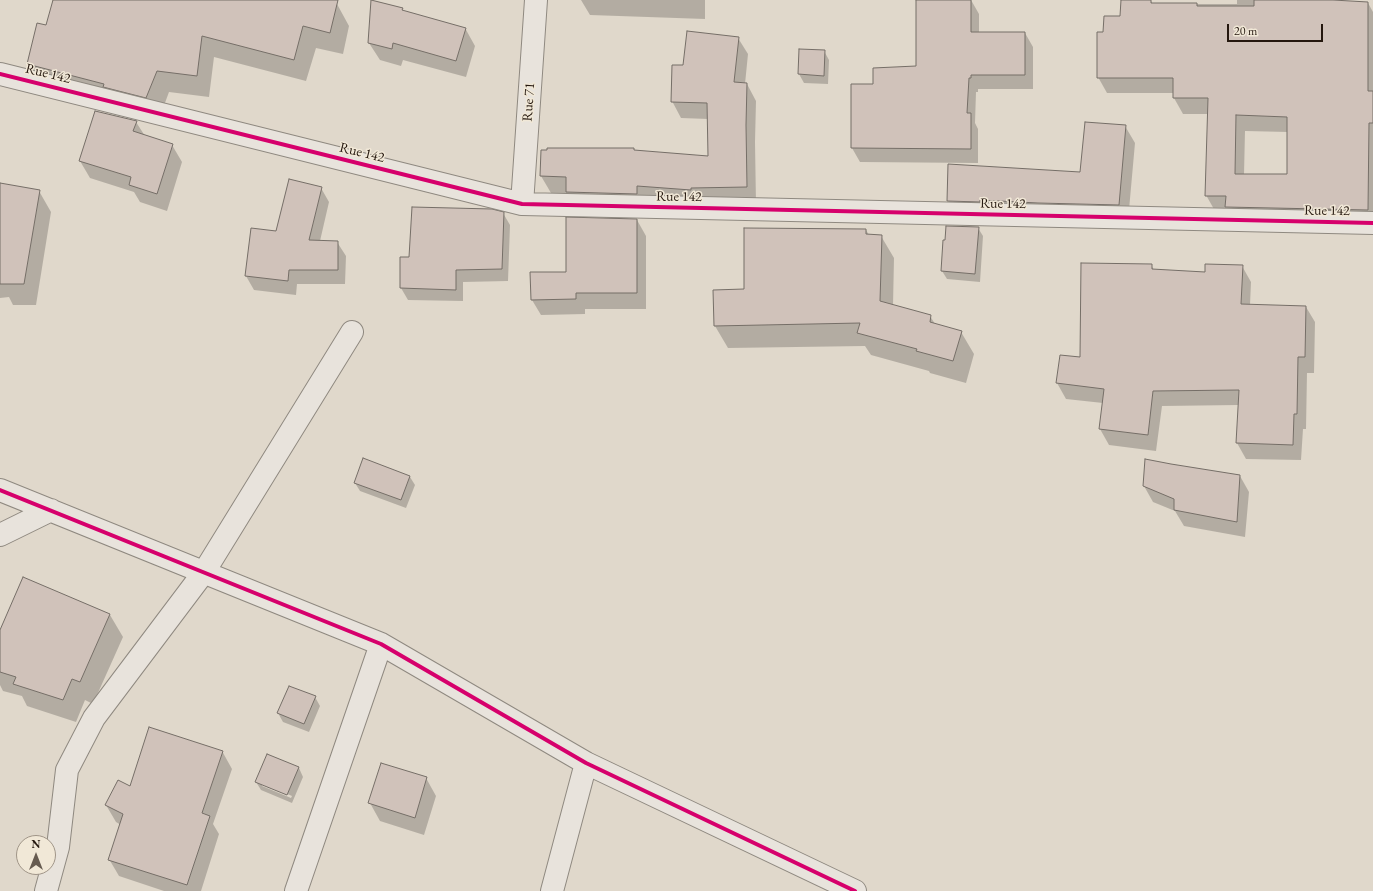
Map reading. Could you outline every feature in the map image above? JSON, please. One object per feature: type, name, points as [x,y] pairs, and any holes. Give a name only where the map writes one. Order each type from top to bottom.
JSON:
[{"type":"street","name":"Rue 71","points":[[522,204],[536,0]]},
{"type":"street","name":"Rue 142","points":[[0,74],[522,204],[1373,223]]},
{"type":"street","points":[[46,891],[58,847],[67,770],[94,718],[204,572],[352,332]]},
{"type":"street","points":[[0,490],[381,644],[586,764],[843,888]]},
{"type":"street","points":[[0,536],[51,510]]},
{"type":"street","points":[[296,891],[381,644]]},
{"type":"street","points":[[552,891],[586,764]]},
{"type":"building","points":[[53,0],[338,0],[330,33],[303,26],[294,60],[202,36],[197,76],[157,71],[146,98],[103,87],[104,84],[27,64],[37,23],[46,25]]},
{"type":"building","points":[[371,0],[403,8],[402,10],[466,28],[456,61],[393,43],[392,49],[368,43]]},
{"type":"building","points":[[916,0],[971,0],[971,32],[1025,32],[1025,75],[971,75],[971,78],[969,78],[967,113],[971,113],[971,149],[851,148],[851,84],[873,84],[873,68],[916,66]]},
{"type":"building","points":[[1121,0],[1151,0],[1151,3],[1197,3],[1197,6],[1254,6],[1254,0],[1333,0],[1368,2],[1368,91],[1373,91],[1373,123],[1369,123],[1368,210],[1225,207],[1226,196],[1205,196],[1208,98],[1173,98],[1173,78],[1097,78],[1097,32],[1103,32],[1104,16],[1120,16]],"holes":[[[1236,115],[1287,117],[1287,174],[1235,174]]]},
{"type":"building","points":[[687,31],[739,37],[734,82],[747,83],[747,187],[691,188],[691,190],[637,186],[637,194],[566,192],[566,177],[540,176],[541,150],[547,150],[547,148],[634,148],[634,150],[708,156],[707,103],[671,102],[672,65],[683,65]]},
{"type":"building","points":[[799,49],[825,50],[824,76],[798,74]]},
{"type":"building","points":[[95,111],[137,121],[133,131],[173,144],[157,194],[129,185],[131,177],[79,161]]},
{"type":"building","points":[[1085,122],[1126,125],[1119,205],[980,200],[980,202],[947,201],[948,164],[1080,172]]},
{"type":"building","points":[[289,179],[322,187],[309,240],[338,241],[338,270],[289,270],[288,281],[245,276],[251,228],[276,231]]},
{"type":"building","points":[[0,183],[40,190],[24,284],[0,284]]},
{"type":"building","points":[[412,207],[492,209],[504,212],[502,269],[456,270],[456,290],[400,288],[400,257],[409,257]]},
{"type":"building","points":[[566,217],[637,219],[637,293],[576,293],[576,299],[531,300],[530,272],[566,272]]},
{"type":"building","points":[[946,226],[979,227],[975,274],[941,271],[943,240],[945,240]]},
{"type":"building","points":[[744,228],[866,229],[866,234],[882,235],[880,301],[931,315],[930,322],[962,331],[953,361],[916,351],[917,349],[857,333],[860,323],[714,326],[713,290],[744,289]]},
{"type":"building","points":[[1081,263],[1152,264],[1152,269],[1205,272],[1205,264],[1243,265],[1241,304],[1306,306],[1305,357],[1298,357],[1297,414],[1294,414],[1293,445],[1236,443],[1239,390],[1153,391],[1148,435],[1099,429],[1104,389],[1056,383],[1060,355],[1080,357]]},
{"type":"building","points":[[363,458],[410,476],[401,500],[354,483]]},
{"type":"building","points":[[1145,459],[1240,475],[1237,522],[1174,510],[1174,499],[1143,486]]},
{"type":"building","points":[[23,577],[110,614],[80,682],[72,679],[63,700],[13,684],[16,677],[0,672],[0,630]]},
{"type":"building","points":[[289,686],[316,696],[304,724],[277,713]]},
{"type":"building","points":[[149,727],[223,751],[202,813],[210,816],[187,885],[108,860],[123,814],[105,805],[118,780],[130,786]]},
{"type":"building","points":[[267,754],[299,767],[287,795],[255,782]]},
{"type":"building","points":[[381,763],[427,777],[415,818],[368,803]]},
{"type":"cycle path","points":[[0,74],[522,204],[1373,223]]},
{"type":"cycle path","points":[[0,490],[381,644],[586,763],[855,891]]}]
